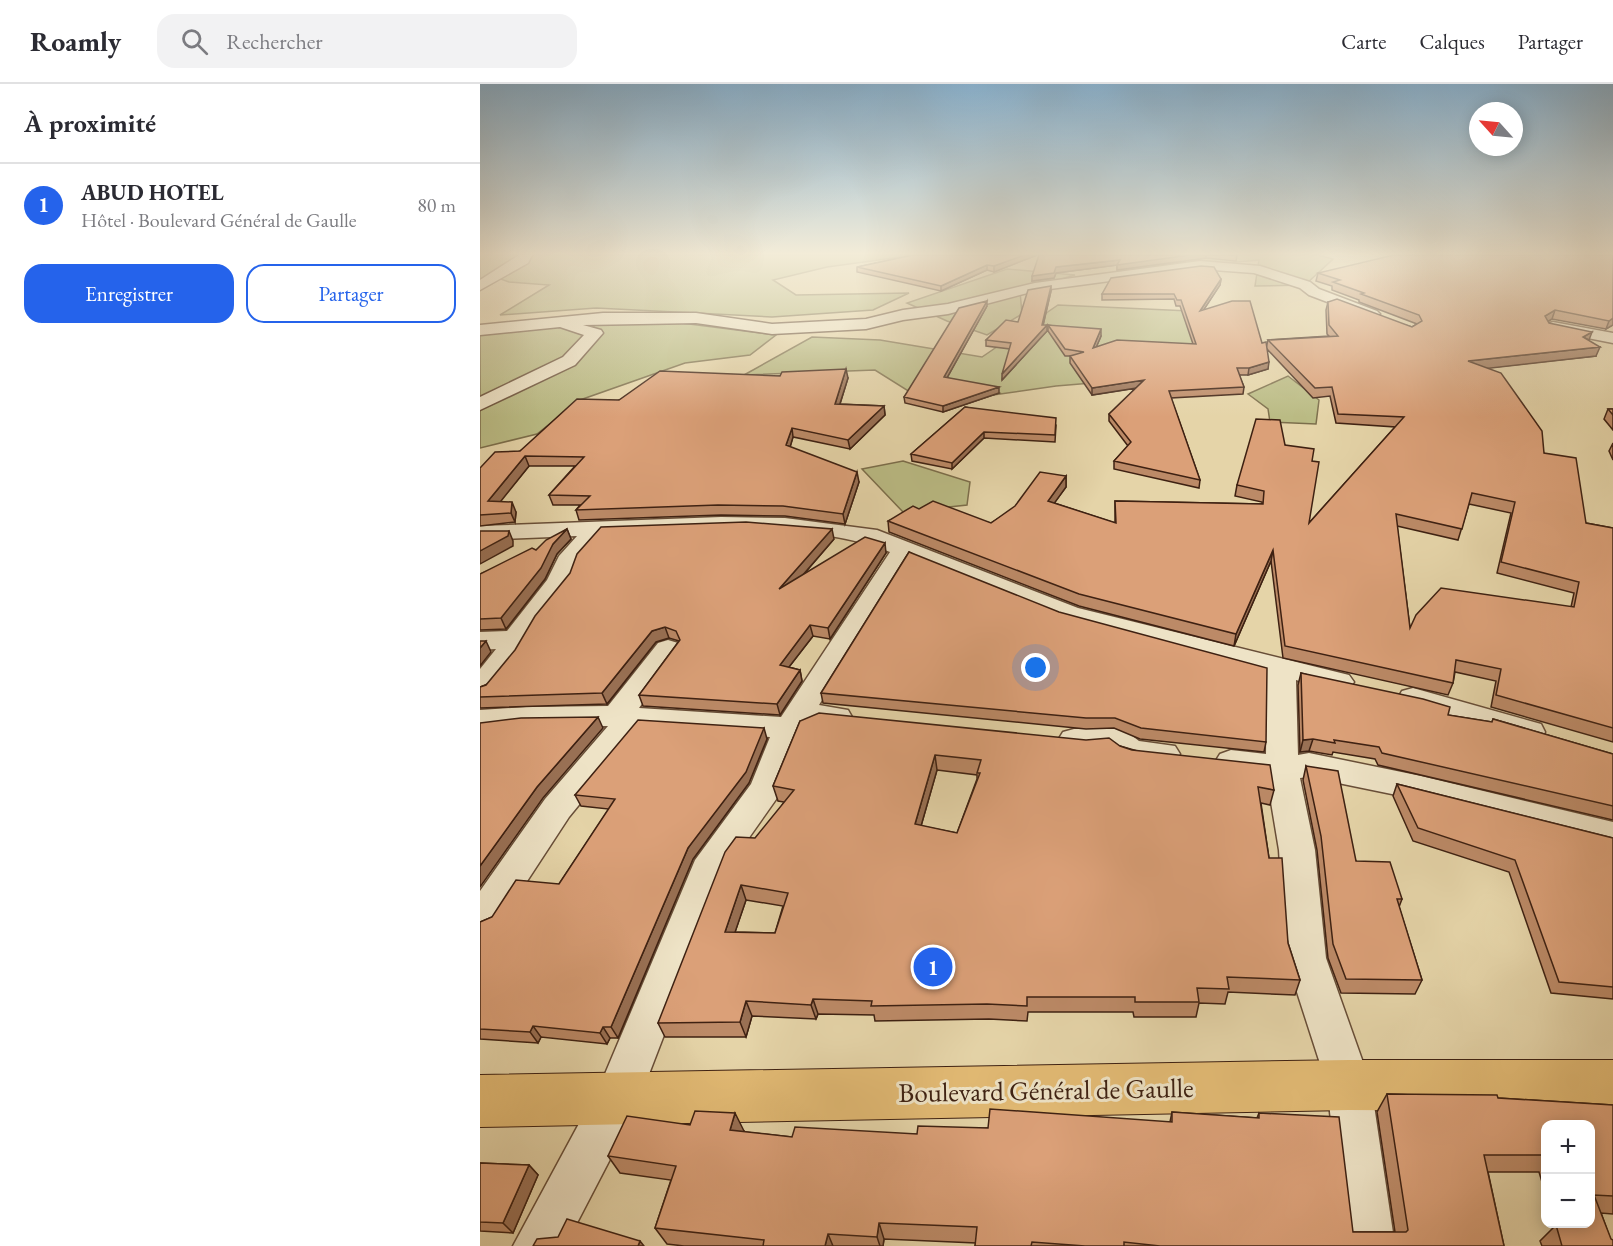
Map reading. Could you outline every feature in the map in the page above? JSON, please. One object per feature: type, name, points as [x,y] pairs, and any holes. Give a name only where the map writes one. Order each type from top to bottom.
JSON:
[{"type":"main road","name":"Boulevard Général de Gaulle","points":[[480,1101],[1348,1085],[1613,1086]]},
{"type":"street","points":[[480,330],[603,318],[696,318],[772,329],[866,324],[903,315],[946,309]]},
{"type":"street","points":[[1360,309],[1392,321]]},
{"type":"street","points":[[480,404],[569,361],[595,333],[560,323]]},
{"type":"street","points":[[1552,326],[1613,338]]},
{"type":"street","points":[[480,533],[658,525],[785,525],[869,535],[1070,614],[1281,669],[1374,690],[1554,739]]},
{"type":"street","points":[[480,688],[526,622],[559,582],[568,561],[598,528]]},
{"type":"street","points":[[525,553],[562,531]]},
{"type":"street","points":[[538,1246],[618,1097],[713,860],[765,789],[789,729],[903,550]]},
{"type":"street","points":[[480,641],[516,639]]},
{"type":"street","points":[[484,916],[557,808],[625,717],[668,649]]},
{"type":"street","points":[[1281,669],[1282,768],[1297,850],[1306,958],[1348,1085],[1370,1246]]},
{"type":"street","points":[[480,721],[526,717],[625,717],[789,729],[819,716],[866,720]]},
{"type":"street","points":[[1040,737],[1086,742],[1116,740],[1131,752],[1282,768],[1309,765],[1421,788],[1613,836]]},
{"type":"green space","points":[[509,309],[579,309],[500,315]]},
{"type":"green space","points":[[620,309],[875,309],[772,317]]},
{"type":"green space","points":[[921,309],[1022,309],[1022,314],[987,335]]},
{"type":"green space","points":[[1052,309],[1190,311],[1245,339],[1176,376],[1056,386],[929,404],[875,370],[744,375],[812,337],[880,340],[982,357]]},
{"type":"green space","points":[[642,318],[776,335],[750,355],[685,363],[580,400],[537,434],[480,448],[480,332]]},
{"type":"green space","points":[[1288,376],[1319,400],[1316,424],[1270,422],[1268,409],[1248,394]]},
{"type":"green space","points":[[903,461],[970,482],[967,505],[903,512],[862,469]]},
{"type":"building","points":[[958,309],[982,309],[944,377],[999,387],[943,406],[904,397]]},
{"type":"building","points":[[1022,309],[1046,309],[1042,325],[1047,325],[1002,374],[1011,343],[986,340],[1006,320],[1018,322]]},
{"type":"building","points":[[1184,309],[1252,309],[1262,343],[1266,342],[1269,362],[1249,368],[1237,368],[1244,387],[1169,391],[1200,480],[1114,461],[1131,442],[1109,414],[1144,380],[1092,388],[1070,356],[1084,352],[1065,349],[1048,325],[1101,329],[1093,348],[1117,340],[1196,344]]},
{"type":"building","points":[[1328,309],[1364,309],[1412,327],[1422,321],[1419,315],[1403,309],[1613,309],[1613,318],[1609,321],[1555,310],[1545,316],[1549,323],[1592,332],[1583,337],[1600,347],[1468,361],[1501,373],[1542,431],[1544,453],[1576,458],[1586,523],[1613,528],[1613,728],[1496,695],[1501,669],[1456,660],[1453,683],[1285,646],[1273,550],[1236,634],[1079,594],[888,521],[913,506],[919,509],[933,501],[991,523],[1015,506],[1040,472],[1066,476],[1048,501],[1116,523],[1115,501],[1263,504],[1264,491],[1237,485],[1256,419],[1280,420],[1285,445],[1314,449],[1312,461],[1319,462],[1309,523],[1404,417],[1338,414],[1332,387],[1315,388],[1268,340],[1338,336],[1329,325]],"holes":[[[1472,493],[1515,502],[1501,562],[1579,582],[1574,607],[1441,588],[1416,615],[1410,628],[1396,514],[1462,529]]]},
{"type":"building","points":[[846,369],[835,404],[884,406],[848,440],[792,428],[786,445],[857,472],[843,514],[783,506],[718,505],[576,510],[590,496],[549,495],[584,457],[525,456],[488,501],[512,502],[511,513],[480,515],[480,468],[495,452],[520,451],[577,399],[619,400],[660,371],[780,376],[782,372]]},
{"type":"building","points":[[965,407],[1056,418],[1055,435],[984,432],[952,463],[911,454]]},
{"type":"building","points":[[746,522],[832,529],[779,589],[865,537],[885,543],[828,628],[810,625],[780,665],[800,670],[777,704],[639,695],[680,640],[676,631],[665,627],[652,631],[602,693],[480,697],[480,687],[486,685],[515,650],[535,616],[570,573],[577,554],[601,527]]},
{"type":"building","points":[[567,529],[553,544],[541,568],[501,618],[480,619],[480,574],[532,548],[536,550],[546,540]]},
{"type":"building","points":[[480,531],[509,531],[508,536],[480,551]]},
{"type":"building","points":[[909,552],[1059,612],[1267,668],[1266,742],[1141,728],[1115,718],[1086,718],[821,693]]},
{"type":"building","points":[[1301,673],[1423,699],[1450,707],[1448,715],[1492,722],[1493,719],[1613,754],[1613,806],[1382,753],[1379,747],[1334,740],[1335,743],[1313,739],[1303,740]]},
{"type":"building","points":[[819,713],[1086,740],[1109,738],[1120,746],[1132,750],[1270,765],[1274,790],[1258,787],[1269,858],[1282,858],[1288,943],[1300,980],[1227,977],[1229,989],[1197,988],[1199,1002],[1135,1002],[1135,997],[1027,997],[1027,1006],[987,1004],[871,1006],[872,1001],[813,999],[811,1005],[746,1001],[740,1022],[658,1023],[725,852],[736,837],[755,838],[794,790],[773,786],[800,721]],"holes":[[[935,755],[981,760],[977,773],[980,773],[957,833],[915,824]],[[741,885],[788,893],[775,933],[725,932]]]},
{"type":"building","points":[[598,717],[537,787],[480,866],[480,723],[521,718]]},
{"type":"building","points":[[638,720],[764,728],[746,772],[688,848],[611,1027],[603,1027],[600,1033],[533,1026],[530,1032],[480,1029],[480,922],[492,917],[516,880],[559,884],[615,799],[575,795]]},
{"type":"building","points":[[1306,766],[1338,771],[1356,861],[1390,862],[1402,899],[1397,899],[1422,980],[1346,979],[1333,944],[1321,836]]},
{"type":"building","points":[[1397,784],[1613,838],[1613,987],[1559,982],[1515,860],[1418,828]]},
{"type":"building","points":[[1387,1094],[1497,1095],[1498,1098],[1613,1105],[1613,1196],[1595,1195],[1595,1120],[1541,1120],[1541,1155],[1484,1155],[1504,1246],[1160,1246],[1124,1242],[1124,1246],[1085,1246],[1032,1242],[1031,1246],[975,1246],[977,1227],[879,1223],[877,1237],[828,1234],[825,1246],[763,1246],[764,1240],[655,1228],[676,1166],[608,1156],[627,1116],[690,1125],[695,1111],[735,1113],[730,1130],[792,1137],[795,1127],[917,1134],[918,1126],[988,1128],[990,1109],[1172,1122],[1172,1112],[1259,1118],[1259,1113],[1339,1117],[1353,1232],[1406,1232],[1408,1230]]},
{"type":"building","points":[[480,1163],[529,1165],[503,1223],[480,1222]]},
{"type":"building","points":[[1595,1198],[1613,1240],[1613,1246],[1562,1246],[1557,1228],[1595,1228]]},
{"type":"building","points":[[567,1219],[640,1241],[638,1246],[533,1246],[537,1239],[558,1237]]},
{"type":"place","name":"ABUD HOTEL","points":[[933,967]]}]
